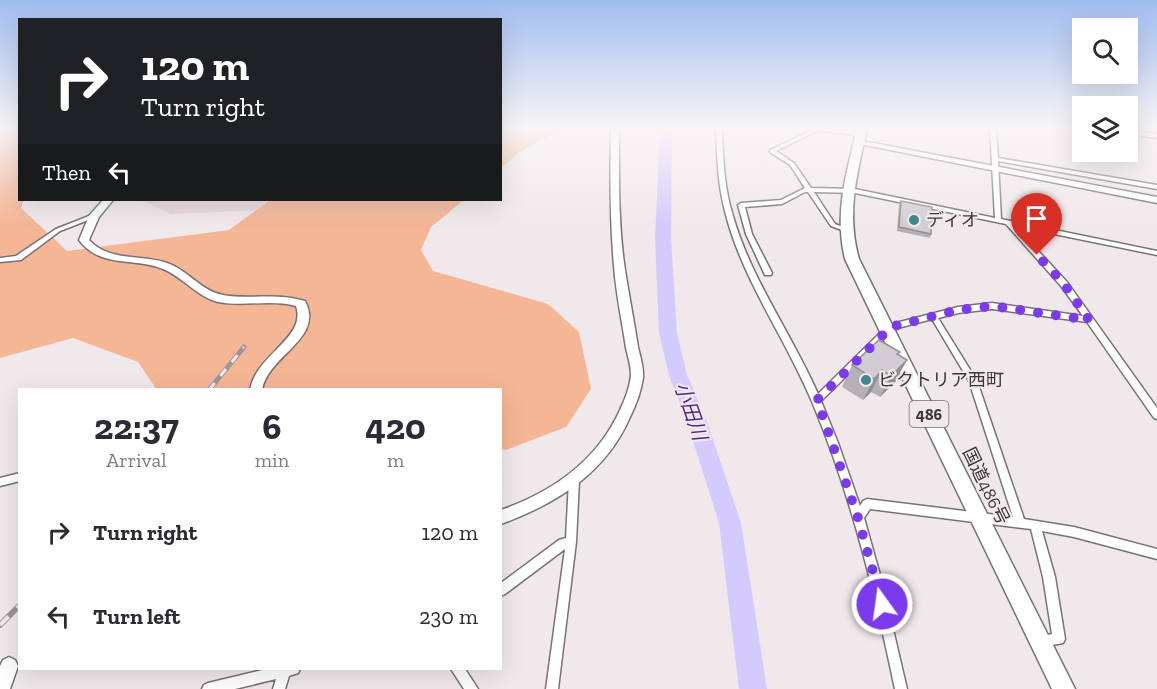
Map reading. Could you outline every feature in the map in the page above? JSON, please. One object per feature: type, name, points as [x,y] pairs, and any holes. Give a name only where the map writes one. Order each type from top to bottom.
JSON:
[{"type":"highway","name":"国道486号","points":[[854,161],[847,191],[844,229],[852,259],[1064,689]]},
{"type":"street","points":[[502,517],[552,497],[574,482],[612,440],[625,419],[637,376],[618,268],[614,161]]},
{"type":"street","points":[[722,161],[724,192],[730,217],[752,270],[817,400],[858,518],[877,584],[901,689]]},
{"type":"street","points":[[788,161],[792,164],[833,225],[844,229]]},
{"type":"street","points":[[986,161],[1157,200]]},
{"type":"street","points":[[995,163],[1157,187]]},
{"type":"street","points":[[995,163],[998,220]]},
{"type":"street","points":[[739,204],[777,203],[809,189],[847,191],[1157,253]]},
{"type":"street","points":[[724,192],[739,204],[749,234],[768,273]]},
{"type":"street","points":[[107,201],[94,216],[84,240],[89,247],[102,255],[149,261],[173,268],[202,291],[220,298],[274,297],[301,304],[306,312],[305,322],[299,333],[261,373],[256,388]]},
{"type":"street","points":[[730,217],[739,204]]},
{"type":"street","points":[[0,260],[18,258],[58,230],[94,216]]},
{"type":"street","points":[[1008,222],[1064,284],[1157,415]]},
{"type":"street","points":[[752,270],[760,254]]},
{"type":"street","points":[[817,400],[891,327],[958,310],[992,306],[1089,320]]},
{"type":"street","points":[[934,317],[973,381],[1020,523]]},
{"type":"street","points":[[0,482],[18,478]]},
{"type":"street","points":[[552,689],[571,542],[574,482]]},
{"type":"street","points":[[858,518],[867,504],[1035,525],[1074,532],[1157,554]]},
{"type":"street","points":[[1035,525],[1049,577],[1059,639],[1042,641]]},
{"type":"street","points":[[502,589],[563,544],[571,542]]},
{"type":"street","points":[[2,689],[9,666]]},
{"type":"street","points":[[458,670],[472,689]]},
{"type":"street","points":[[208,689],[289,671]]},
{"type":"street","points":[[279,689],[289,671]]},
{"type":"shaded area","points":[[0,161],[18,161],[18,201],[24,201],[21,208],[67,251],[229,230],[269,201],[463,201],[431,227],[421,250],[433,271],[548,304],[579,332],[591,389],[566,427],[506,450],[502,449],[502,388],[156,388],[138,362],[73,338],[0,358]]},
{"type":"shaded area","points":[[143,201],[266,201],[261,210],[171,214]]},
{"type":"building","name":"ディオ","points":[[901,201],[932,207],[931,234],[899,227]]},
{"type":"building","points":[[879,340],[900,352],[897,354],[907,360],[891,376],[882,370],[874,379],[852,365]]},
{"type":"waterway","name":"小田川","points":[[665,161],[663,239],[668,333],[678,375],[697,422],[730,523],[753,689]]},
{"type":"railway","points":[[211,388],[244,347]]},
{"type":"railway","points":[[0,625],[18,607]]},
{"type":"place","name":"ディオ","points":[[914,220]]},
{"type":"place","name":"ビクトリア西町","points":[[866,380]]},
{"type":"route","points":[[882,604],[858,518],[817,400],[891,327],[958,310],[992,306],[1089,320],[1064,284],[1037,255]]}]
